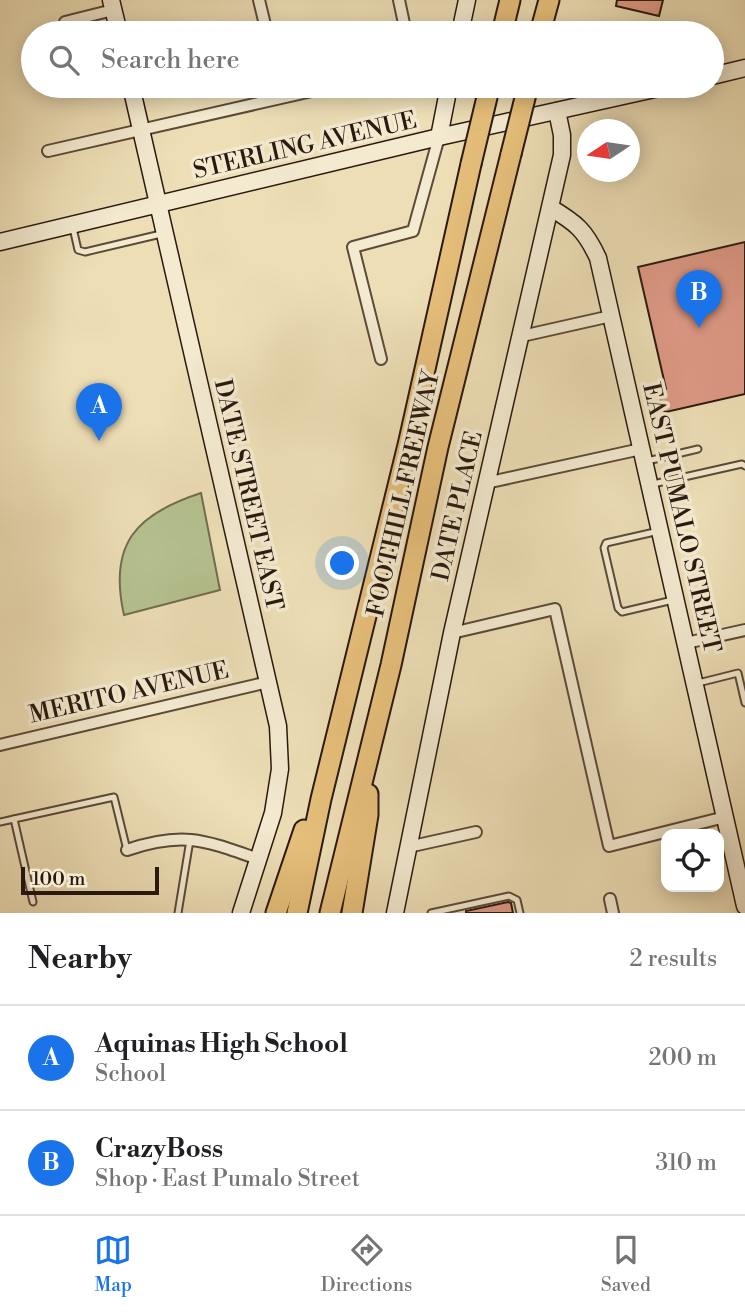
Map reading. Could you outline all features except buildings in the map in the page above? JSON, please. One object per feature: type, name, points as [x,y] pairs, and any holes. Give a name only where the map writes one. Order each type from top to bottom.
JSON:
[{"type":"highway","points":[[505,21],[510,0]]},
{"type":"highway","points":[[543,21],[548,0]]},
{"type":"highway","name":"FOOTHILL FREEWAY","points":[[297,913],[321,799],[408,445],[487,98]]},
{"type":"highway","name":"FOOTHILL FREEWAY","points":[[330,913],[368,761],[438,447],[525,98]]},
{"type":"highway","points":[[352,913],[368,815],[368,761]]},
{"type":"highway","points":[[276,913],[305,827],[321,799]]},
{"type":"street","points":[[259,0],[264,21]]},
{"type":"street","points":[[399,0],[403,21]]},
{"type":"street","points":[[463,21],[467,0]]},
{"type":"street","points":[[68,21],[112,5]]},
{"type":"street","points":[[724,73],[745,68]]},
{"type":"street","name":"DATE STREET EAST","points":[[134,98],[278,726],[280,769],[273,813],[241,913]]},
{"type":"street","points":[[48,151],[281,98]]},
{"type":"street","points":[[381,359],[353,247],[413,231],[439,138],[447,98]]},
{"type":"street","name":"STERLING AVENUE","points":[[0,242],[615,98]]},
{"type":"street","name":"DATE PLACE","points":[[395,913],[452,633],[562,155],[562,135],[557,111]]},
{"type":"street","name":"EAST PUMALO STREET","points":[[551,208],[579,226],[598,258],[745,906]]},
{"type":"street","points":[[522,337],[611,316]]},
{"type":"street","points":[[486,483],[643,455]]},
{"type":"street","points":[[452,633],[555,609],[610,846],[724,817]]},
{"type":"street","points":[[686,643],[745,630]]},
{"type":"street","name":"MERITO AVENUE","points":[[0,745],[268,682]]},
{"type":"street","points":[[408,847],[476,832]]},
{"type":"street","points":[[127,850],[152,841],[190,838],[258,859]]},
{"type":"street","points":[[610,899],[613,913]]},
{"type":"lane","points":[[72,225],[78,250],[85,252],[164,233]]},
{"type":"lane","points":[[643,455],[698,449]]},
{"type":"lane","points":[[650,485],[742,464],[745,466]]},
{"type":"lane","points":[[660,530],[607,543],[604,548],[618,608],[622,612],[676,600]]},
{"type":"lane","points":[[695,684],[741,672],[745,703]]},
{"type":"lane","points":[[0,822],[114,797],[127,850]]},
{"type":"lane","points":[[14,819],[33,902]]},
{"type":"lane","points":[[178,913],[190,838]]},
{"type":"lane","points":[[431,913],[509,896],[517,900],[520,913]]},
{"type":"green space","points":[[201,493],[220,590],[124,615],[120,569],[124,551],[132,535],[159,511]]},
{"type":"place","name":"CrazyBoss","points":[[699,328]]},
{"type":"place","name":"Aquinas High School","points":[[99,441]]}]
